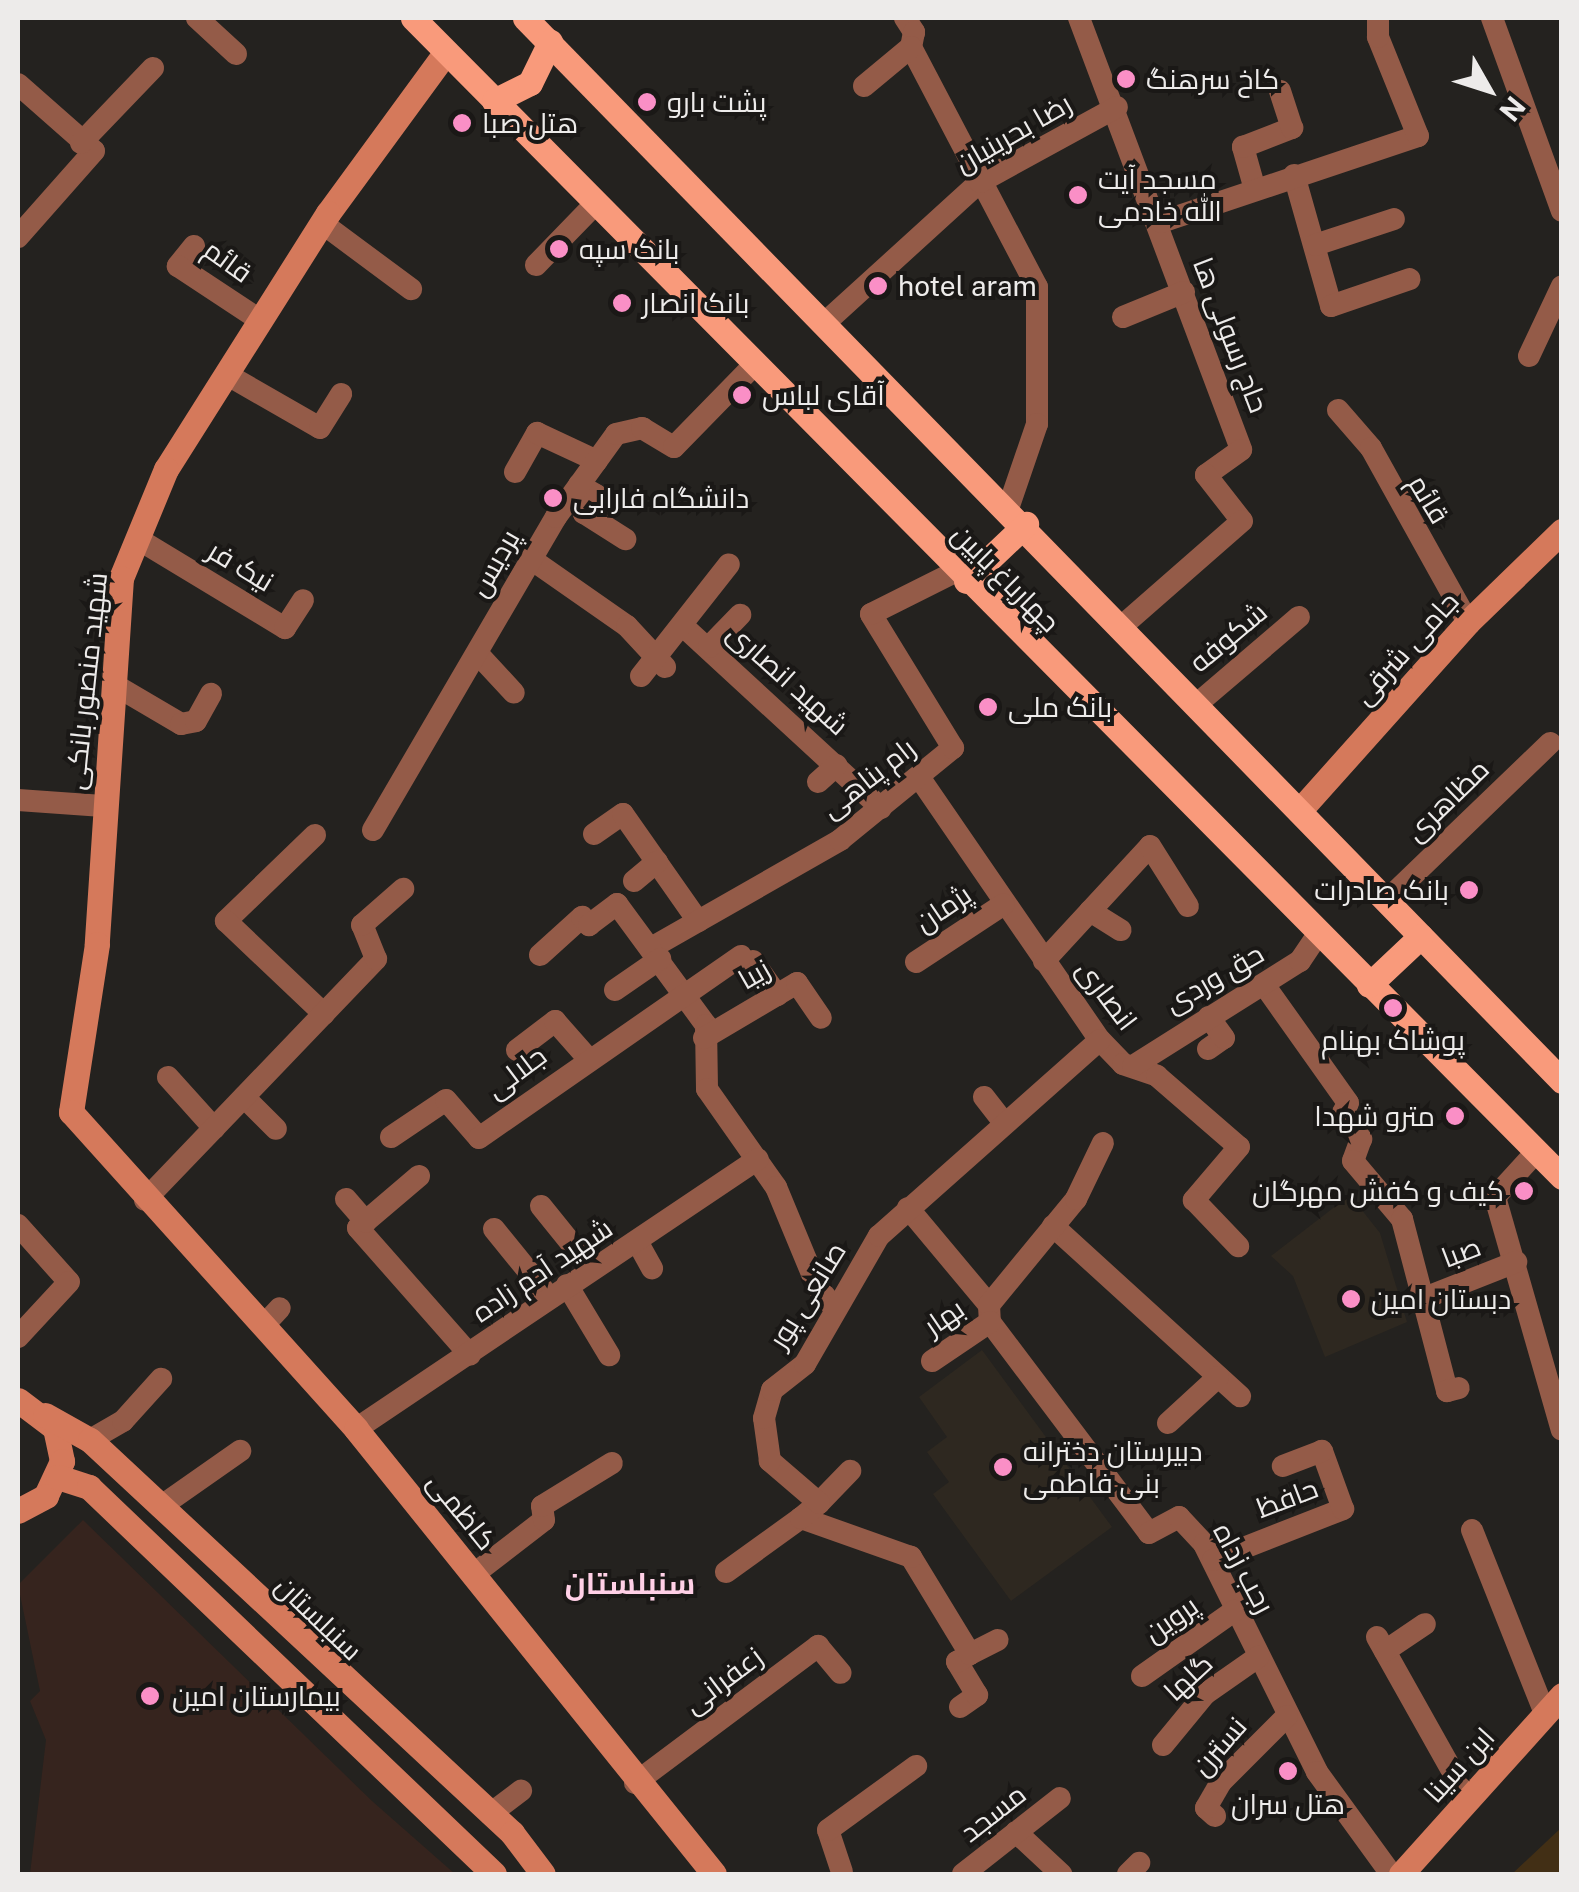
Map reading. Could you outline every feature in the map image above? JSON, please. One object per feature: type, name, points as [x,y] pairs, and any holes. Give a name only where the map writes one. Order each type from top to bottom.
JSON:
[{"type":"main road","name":"چهارباغ پایین","points":[[412,18],[961,576],[1562,1177]]},
{"type":"main road","name":"چهارباغ پایین","points":[[525,18],[1018,515],[1562,1081]]},
{"type":"main road","points":[[494,101],[530,83],[550,42]]},
{"type":"main road","points":[[961,576],[1018,515]]},
{"type":"main road","points":[[1369,985],[1421,936]]},
{"type":"street","points":[[197,18],[236,54]]},
{"type":"street","points":[[905,18],[914,32],[911,47],[1037,286],[1037,424],[1018,515]]},
{"type":"street","name":"رضا بحرینیان","points":[[827,321],[980,182],[1117,107],[1079,18]]},
{"type":"street","points":[[1161,222],[1254,186],[1418,136],[1378,18]]},
{"type":"street","points":[[1492,18],[1562,211]]},
{"type":"street","points":[[864,86],[911,47]]},
{"type":"street","name":"شهید منصور بانکی","points":[[144,1200],[71,1112],[97,944],[103,806],[121,578],[166,469],[322,223],[446,52]]},
{"type":"street","points":[[81,142],[153,68]]},
{"type":"street","points":[[18,84],[94,151],[18,237]]},
{"type":"street","points":[[1254,186],[1243,147],[1292,128],[1280,91]]},
{"type":"street","name":"حاج رسولی ها","points":[[1117,107],[1242,450],[1206,475],[1242,521],[1122,626]]},
{"type":"street","points":[[1294,175],[1331,306],[1410,279]]},
{"type":"street","points":[[536,265],[596,203]]},
{"type":"street","points":[[1315,245],[1394,219]]},
{"type":"street","points":[[322,223],[411,289]]},
{"type":"street","name":"قائم","points":[[194,246],[178,266],[260,320]]},
{"type":"street","points":[[1529,356],[1562,286]]},
{"type":"street","points":[[1123,317],[1184,292]]},
{"type":"street","name":"پردیس","points":[[373,830],[531,559],[616,434],[642,428],[674,448],[754,366]]},
{"type":"street","points":[[226,374],[320,428],[342,394]]},
{"type":"street","name":"قائم","points":[[1338,410],[1370,448],[1468,622]]},
{"type":"street","points":[[515,472],[537,434],[596,461]]},
{"type":"street","points":[[580,485],[596,495],[584,514],[625,539]]},
{"type":"street","name":"جامی شرقی","points":[[1300,810],[1468,622],[1562,531]]},
{"type":"street","name":"نیک فر","points":[[138,539],[285,628],[303,600]]},
{"type":"street","points":[[531,559],[626,626],[661,662]]},
{"type":"street","points":[[683,626],[730,564]]},
{"type":"street","name":"رام پناهی","points":[[614,990],[698,922],[881,808],[952,748],[871,614],[961,576]]},
{"type":"street","points":[[709,647],[740,615]]},
{"type":"street","name":"شکوفه","points":[[1197,704],[1299,616]]},
{"type":"street","name":"شهید انصاری","points":[[642,676],[661,662],[683,626],[881,808]]},
{"type":"street","points":[[477,653],[514,693]]},
{"type":"street","points":[[113,684],[181,724],[196,721],[211,694]]},
{"type":"street","name":"مظاهری","points":[[1386,900],[1550,743]]},
{"type":"street","points":[[818,782],[837,764]]},
{"type":"street","name":"انصاری","points":[[919,777],[1100,1040],[1132,1066],[1157,1076],[1239,1147],[1194,1200],[1238,1246]]},
{"type":"street","points":[[18,800],[103,806]]},
{"type":"street","points":[[594,834],[623,814],[698,922]]},
{"type":"street","points":[[315,834],[226,921],[324,1014]]},
{"type":"street","points":[[1044,961],[1150,846],[1188,906]]},
{"type":"street","points":[[634,881],[656,862]]},
{"type":"street","points":[[144,1200],[376,959],[362,925],[403,889]]},
{"type":"street","points":[[540,955],[582,917],[589,925],[617,904],[684,992],[704,1038],[707,1089],[758,1159],[834,1308]]},
{"type":"street","name":"پژمان","points":[[916,962],[1004,904]]},
{"type":"street","points":[[1090,911],[1120,930]]},
{"type":"street","name":"حق وردی","points":[[1132,1066],[1300,962],[1318,934]]},
{"type":"street","name":"جلالی","points":[[392,1138],[446,1100],[478,1138],[586,1056],[684,992],[747,958],[777,995]]},
{"type":"street","name":"زیبا","points":[[704,1038],[797,984],[820,1018]]},
{"type":"street","points":[[1265,986],[1348,1103],[1343,1113],[1362,1140],[1353,1162],[1402,1219],[1427,1297],[1446,1392],[1459,1388]]},
{"type":"street","points":[[1208,1016],[1224,1038],[1208,1049]]},
{"type":"street","name":"جلالی","points":[[517,1050],[555,1021],[586,1056]]},
{"type":"street","name":"صانعی پور","points":[[960,1707],[977,1695],[958,1662],[970,1654],[911,1557],[810,1511],[770,1461],[764,1418],[772,1390],[805,1364],[879,1236],[1003,1121],[1100,1040]]},
{"type":"street","points":[[168,1077],[214,1128]]},
{"type":"street","points":[[244,1097],[276,1129]]},
{"type":"street","points":[[984,1098],[1003,1121]]},
{"type":"street","name":"بهار","points":[[932,1361],[990,1314],[1076,1199],[1103,1143]]},
{"type":"street","points":[[1536,1152],[1495,1198],[1562,1430]]},
{"type":"street","name":"شهید آدم زاده","points":[[356,1429],[591,1268],[638,1242],[648,1228],[758,1159]]},
{"type":"street","points":[[420,1176],[358,1228],[470,1354]]},
{"type":"street","points":[[346,1199],[366,1222]]},
{"type":"street","name":"کاظمی","points":[[144,1200],[272,1317],[635,1783],[714,1874]]},
{"type":"street","points":[[542,1206],[591,1268]]},
{"type":"street","name":"رجب زداه","points":[[908,1208],[1149,1534],[1179,1517],[1213,1560],[1287,1716],[1390,1874]]},
{"type":"street","points":[[18,1225],[69,1282],[18,1337]]},
{"type":"street","points":[[1053,1226],[1240,1396]]},
{"type":"street","points":[[494,1229],[558,1291],[608,1355]]},
{"type":"street","points":[[638,1242],[652,1268]]},
{"type":"street","name":"صبا","points":[[1427,1297],[1516,1262]]},
{"type":"street","points":[[1168,1423],[1218,1377]]},
{"type":"street","points":[[90,1440],[123,1421],[161,1379]]},
{"type":"street","name":"سنبلستان","points":[[18,1400],[90,1440],[490,1814],[543,1874]]},
{"type":"street","points":[[18,1511],[46,1496],[58,1477],[61,1444],[45,1415]]},
{"type":"street","name":"حافظ","points":[[1213,1560],[1343,1508],[1322,1451],[1283,1466]]},
{"type":"street","points":[[160,1507],[240,1452]]},
{"type":"street","points":[[474,1574],[544,1520],[542,1506],[612,1464]]},
{"type":"street","points":[[726,1572],[810,1511],[850,1471]]},
{"type":"street","points":[[58,1477],[90,1486],[494,1874]]},
{"type":"street","points":[[1472,1530],[1553,1704]]},
{"type":"street","name":"پروین","points":[[1142,1676],[1234,1611]]},
{"type":"street","points":[[1425,1624],[1381,1644],[1468,1799]]},
{"type":"street","points":[[970,1654],[998,1640]]},
{"type":"street","name":"زعفرانی","points":[[635,1783],[818,1646],[841,1673]]},
{"type":"street","name":"گلها","points":[[1163,1745],[1204,1694],[1258,1657]]},
{"type":"street","name":"ابن سینا","points":[[1401,1874],[1553,1704]]},
{"type":"street","name":"نسترن","points":[[1215,1816],[1206,1808],[1221,1782],[1287,1716]]},
{"type":"street","points":[[842,1874],[828,1830],[916,1766]]},
{"type":"street","points":[[490,1814],[521,1792]]},
{"type":"street","name":"مسجد","points":[[963,1874],[1060,1798]]},
{"type":"street","points":[[1016,1832],[1061,1874]]},
{"type":"shaded area","name":"دبستان امین","points":[[1350,1195],[1380,1233],[1407,1322],[1325,1357],[1293,1276],[1271,1256]]},
{"type":"shaded area","name":"دبیرستان دخترانه بنی فاطمی","points":[[982,1350],[1112,1527],[1011,1601],[933,1494],[949,1482],[927,1452],[947,1437],[919,1397]]},
{"type":"shaded area","name":"بیمارستان امین","points":[[83,1520],[372,1801],[455,1874],[30,1874],[46,1740],[30,1701],[40,1691],[18,1585]]},
{"type":"building","points":[[1562,1827],[1562,1874],[1512,1874]]},
{"type":"place","name":"کاخ سرهنگ","points":[[1126,79]]},
{"type":"place","name":"پشت بارو","points":[[647,102]]},
{"type":"place","name":"هتل صبا","points":[[462,123]]},
{"type":"place","name":"مسجد آیت الله خادمی","points":[[1078,195]]},
{"type":"place","name":"بانک سپه","points":[[559,249]]},
{"type":"place","name":"hotel aram","points":[[878,286]]},
{"type":"place","name":"بانک انصار","points":[[622,303]]},
{"type":"place","name":"آقای لباس","points":[[742,395]]},
{"type":"place","name":"دانشگاه فارابی","points":[[553,498]]},
{"type":"place","name":"بانک ملی","points":[[988,707]]},
{"type":"place","name":"بانک صادرات","points":[[1469,890]]},
{"type":"place","name":"پوشاک بهنام","points":[[1393,1008]]},
{"type":"place","name":"مترو شهدا","points":[[1455,1116]]},
{"type":"place","name":"کیف و کفش مهرگان","points":[[1524,1191]]},
{"type":"place","name":"دبستان امین","points":[[1351,1299]]},
{"type":"place","name":"دبیرستان دخترانه بنی فاطمی","points":[[1003,1467]]},
{"type":"place","name":"بیمارستان امین","points":[[150,1696]]},
{"type":"place","name":"هتل سران","points":[[1288,1771]]},
{"type":"district","name":"سنبلستان","points":[[630,1583]]}]
